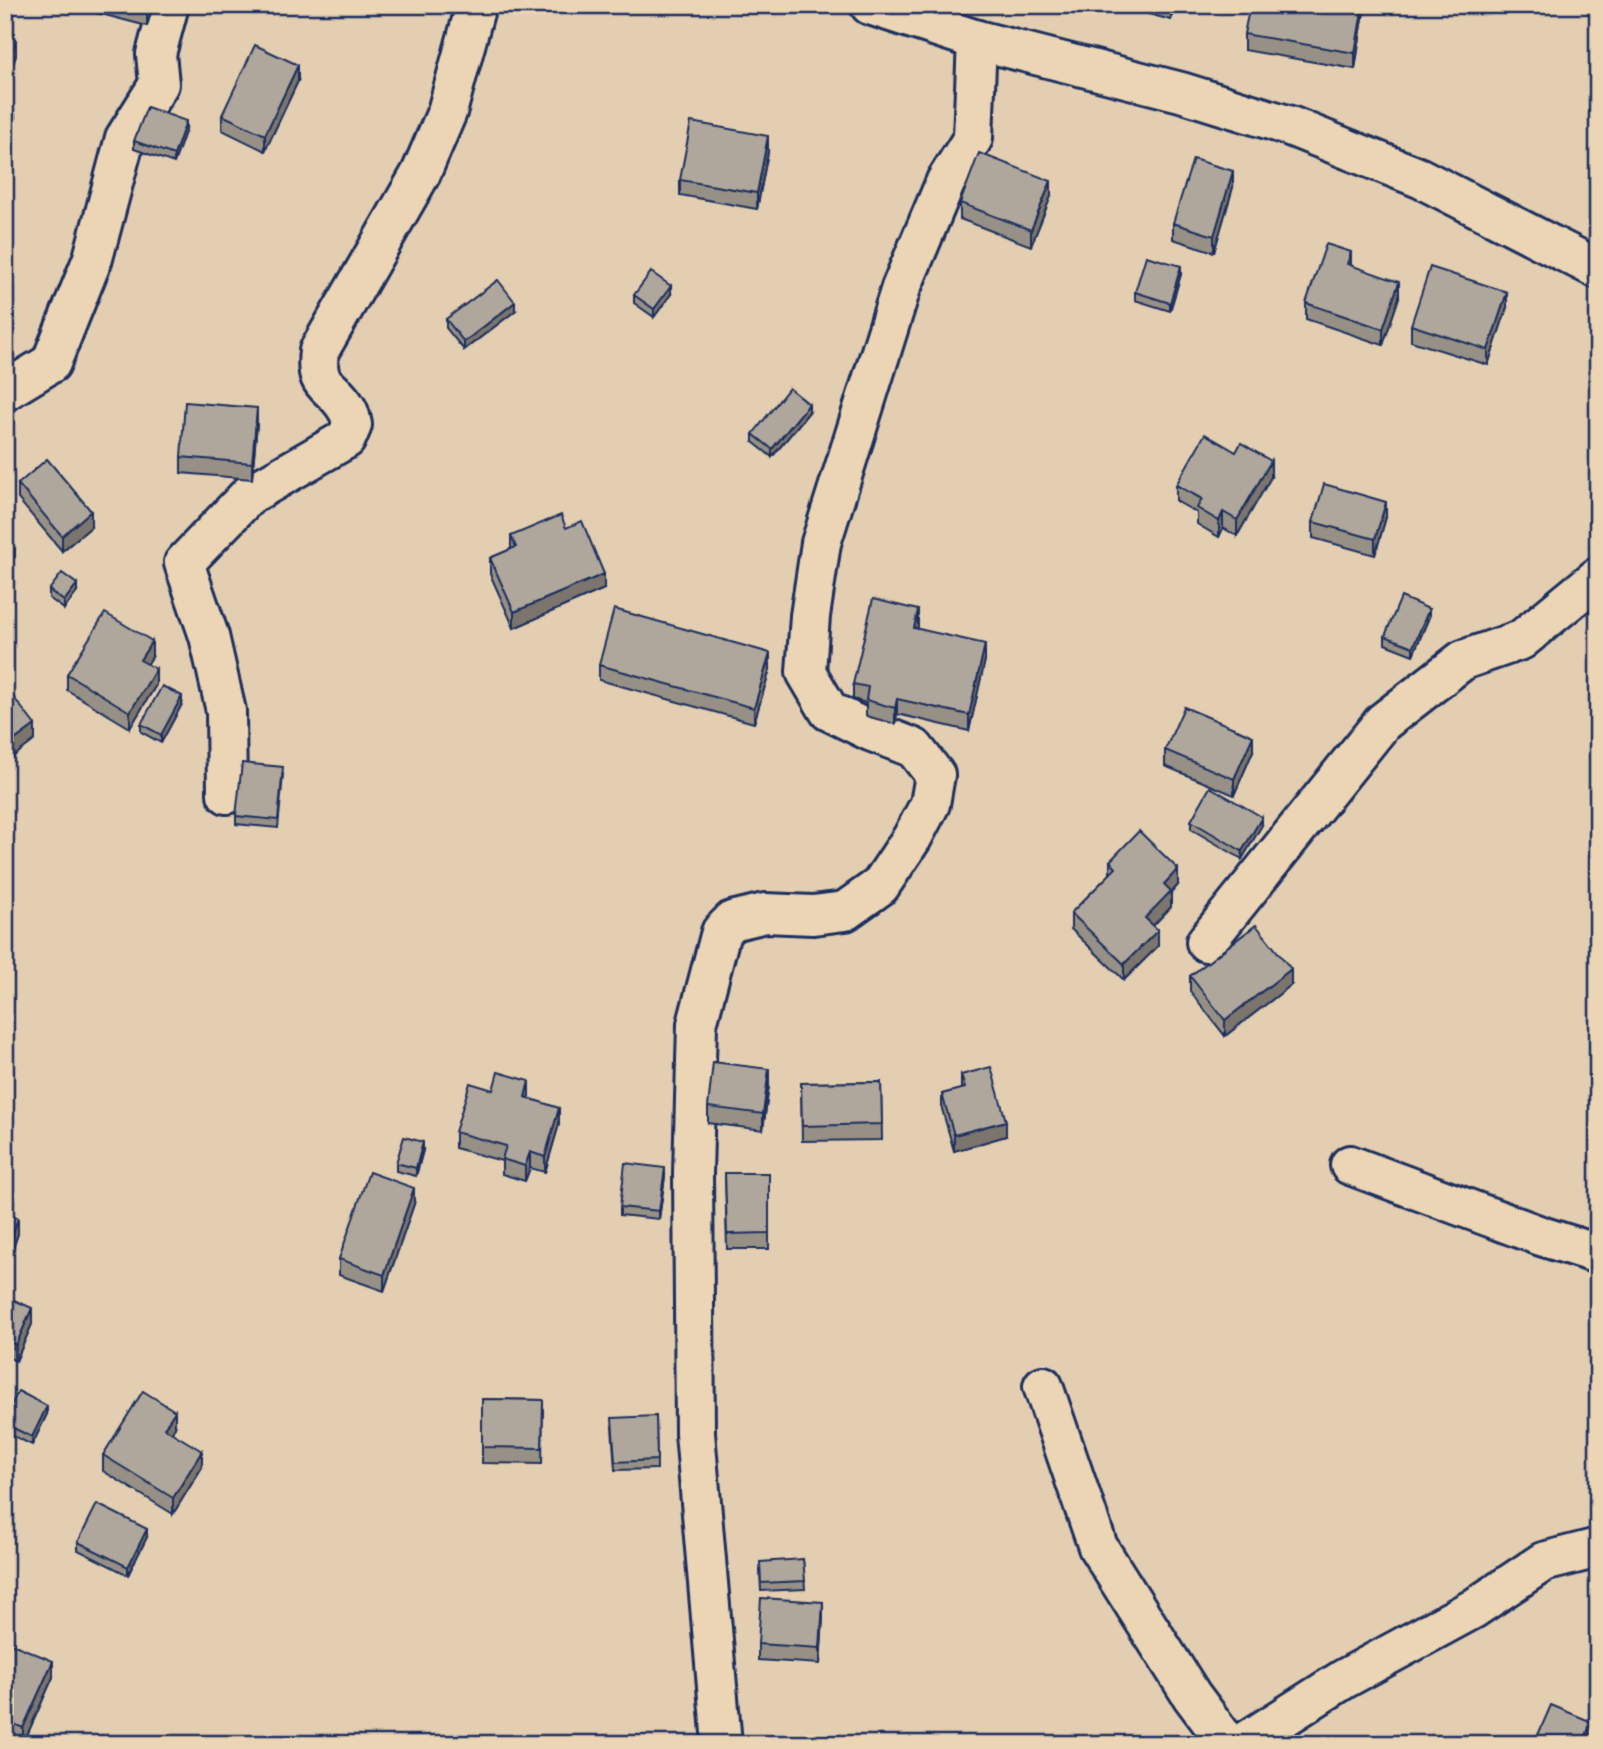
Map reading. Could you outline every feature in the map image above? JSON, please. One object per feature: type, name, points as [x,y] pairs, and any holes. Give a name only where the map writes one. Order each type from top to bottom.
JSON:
[{"type":"street","points":[[5,391],[51,363],[93,258],[125,138],[159,84],[156,54],[169,5]]},
{"type":"street","points":[[227,794],[226,711],[209,636],[184,563],[249,495],[346,439],[352,425],[347,408],[327,387],[317,370],[319,351],[421,173],[447,112],[476,5]]},
{"type":"street","points":[[870,5],[977,40],[1181,92],[1290,126],[1420,178],[1598,269]]},
{"type":"street","points":[[723,1744],[695,1433],[693,1173],[698,1024],[721,932],[732,921],[765,913],[813,915],[845,911],[880,886],[912,838],[930,804],[935,775],[914,748],[829,711],[806,672],[810,616],[821,543],[901,288],[946,181],[973,138],[977,40]]},
{"type":"street","points":[[1206,942],[1382,722],[1463,660],[1521,640],[1598,576]]},
{"type":"street","points":[[1350,1165],[1541,1236],[1598,1254]]},
{"type":"street","points":[[1043,1386],[1098,1547],[1192,1696],[1228,1744]]},
{"type":"street","points":[[1242,1744],[1344,1679],[1473,1609],[1543,1562],[1598,1548]]},
{"type":"building","points":[[128,5],[148,5],[147,10]]},
{"type":"building","points":[[1250,5],[1363,5],[1355,53],[1244,34]]},
{"type":"building","points":[[5,36],[16,40],[5,70]]},
{"type":"building","points":[[255,45],[298,65],[265,135],[222,115]]},
{"type":"building","points":[[147,107],[186,121],[174,155],[134,141]]},
{"type":"building","points":[[5,111],[15,115],[5,140]]},
{"type":"building","points":[[691,122],[768,136],[757,193],[680,180]]},
{"type":"building","points":[[979,153],[1051,181],[1031,230],[960,203]]},
{"type":"building","points":[[1193,159],[1233,171],[1214,236],[1173,223]]},
{"type":"building","points":[[1326,244],[1351,252],[1347,264],[1399,282],[1383,329],[1306,303]]},
{"type":"building","points":[[1146,256],[1181,266],[1170,303],[1135,292]]},
{"type":"building","points":[[1430,267],[1507,292],[1488,350],[1411,325]]},
{"type":"building","points":[[651,272],[671,286],[654,309],[634,295]]},
{"type":"building","points":[[498,280],[515,302],[464,342],[446,319]]},
{"type":"building","points":[[789,388],[809,404],[772,449],[753,434]]},
{"type":"building","points":[[185,402],[257,408],[252,463],[181,457]]},
{"type":"building","points":[[1205,434],[1236,452],[1241,443],[1271,461],[1237,520],[1223,512],[1219,521],[1197,508],[1202,499],[1176,485]]},
{"type":"building","points":[[47,459],[91,511],[62,536],[18,484]]},
{"type":"building","points":[[1324,484],[1386,502],[1375,539],[1313,522]]},
{"type":"building","points":[[561,515],[566,528],[582,521],[604,574],[514,612],[490,558],[516,547],[511,536]]},
{"type":"building","points":[[5,537],[15,549],[7,556],[12,562],[5,568]]},
{"type":"building","points":[[62,573],[77,584],[64,601],[49,590]]},
{"type":"building","points":[[1401,597],[1429,609],[1413,647],[1385,636]]},
{"type":"building","points":[[873,599],[918,610],[914,628],[985,644],[969,715],[897,699],[895,708],[866,700],[868,687],[853,684]]},
{"type":"building","points":[[614,609],[770,653],[754,708],[599,665]]},
{"type":"building","points":[[105,613],[152,641],[140,660],[156,669],[130,712],[67,674]]},
{"type":"building","points":[[5,686],[35,725],[5,747]]},
{"type":"building","points":[[162,686],[182,696],[161,735],[141,724]]},
{"type":"building","points":[[1184,707],[1253,736],[1234,779],[1165,750]]},
{"type":"building","points":[[242,763],[283,767],[278,820],[236,816]]},
{"type":"building","points":[[1210,787],[1262,817],[1242,851],[1191,821]]},
{"type":"building","points":[[1139,831],[1178,869],[1164,884],[1171,891],[1145,918],[1158,930],[1124,964],[1071,913],[1116,868],[1110,861]]},
{"type":"building","points":[[1256,925],[1291,969],[1225,1020],[1190,976]]},
{"type":"building","points":[[713,1062],[769,1069],[763,1114],[708,1107]]},
{"type":"building","points":[[991,1067],[1006,1121],[954,1135],[942,1094],[965,1088],[961,1075]]},
{"type":"building","points":[[498,1072],[529,1081],[525,1097],[559,1108],[545,1157],[530,1152],[525,1166],[502,1159],[506,1146],[455,1132],[470,1083],[493,1090]]},
{"type":"building","points":[[881,1082],[882,1124],[802,1126],[801,1083]]},
{"type":"building","points":[[404,1137],[423,1142],[416,1168],[396,1163]]},
{"type":"building","points":[[625,1163],[665,1168],[659,1211],[620,1207]]},
{"type":"building","points":[[369,1172],[414,1188],[384,1275],[339,1259]]},
{"type":"building","points":[[725,1173],[769,1173],[769,1233],[727,1234]]},
{"type":"building","points":[[5,1214],[18,1218],[5,1256]]},
{"type":"building","points":[[5,1296],[32,1308],[16,1345],[5,1340]]},
{"type":"building","points":[[18,1391],[47,1406],[32,1437],[5,1424],[5,1418]]},
{"type":"building","points":[[143,1391],[175,1411],[164,1428],[202,1451],[173,1498],[103,1455]]},
{"type":"building","points":[[482,1399],[543,1400],[542,1448],[482,1447]]},
{"type":"building","points":[[656,1416],[657,1460],[615,1462],[612,1418]]},
{"type":"building","points":[[97,1504],[147,1529],[128,1567],[78,1542]]},
{"type":"building","points":[[803,1559],[805,1581],[761,1583],[760,1562]]},
{"type":"building","points":[[761,1598],[823,1602],[820,1648],[758,1644]]},
{"type":"building","points":[[5,1641],[53,1661],[23,1728],[5,1720]]},
{"type":"building","points":[[1551,1705],[1592,1722],[1582,1744],[1534,1744]]}]
